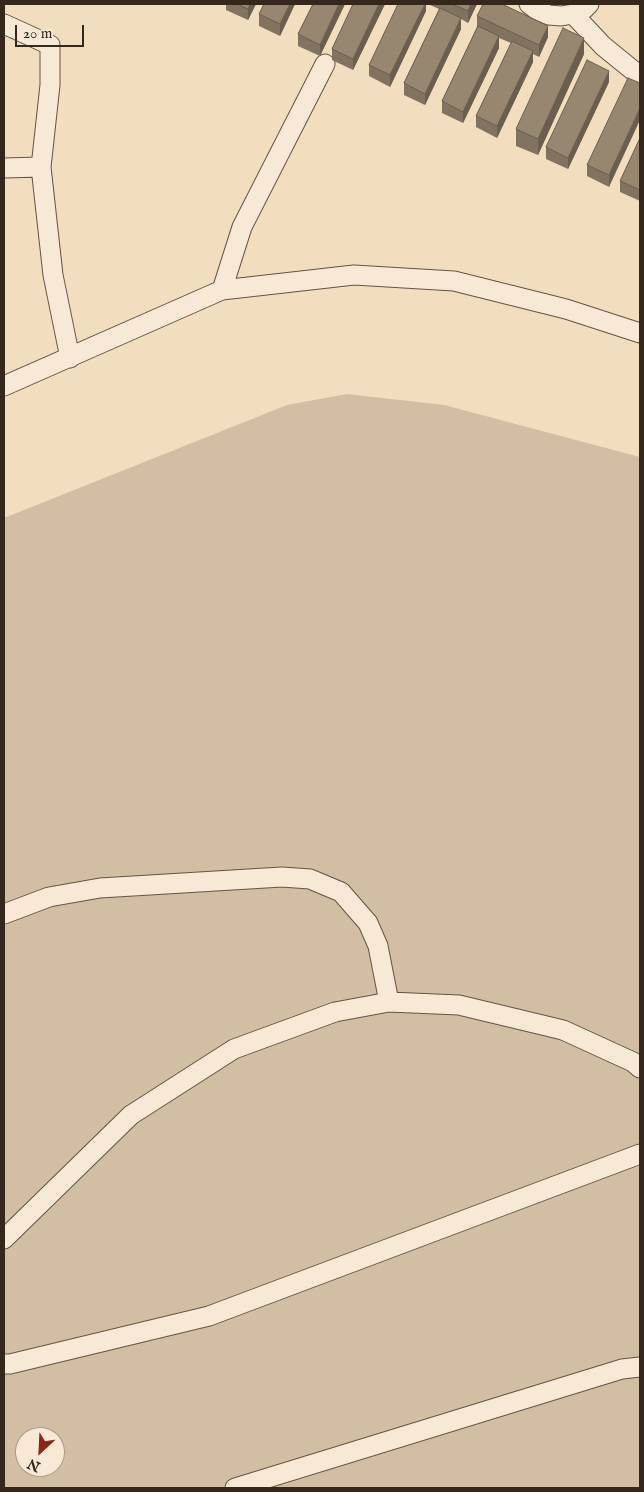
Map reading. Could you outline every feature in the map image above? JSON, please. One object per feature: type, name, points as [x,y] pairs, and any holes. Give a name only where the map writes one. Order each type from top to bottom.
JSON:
[{"type":"street","points":[[528,4],[549,15],[561,16],[573,14],[584,9],[589,4]]},
{"type":"street","points":[[573,14],[603,46],[640,76]]},
{"type":"street","points":[[4,24],[50,46],[50,85],[41,167],[53,275],[70,358]]},
{"type":"street","points":[[222,290],[242,227],[325,64]]},
{"type":"street","points":[[4,168],[41,167]]},
{"type":"street","points":[[4,386],[222,290],[354,275],[454,281],[566,309],[640,333]]},
{"type":"street","points":[[4,914],[49,897],[100,888],[282,877],[310,879],[341,892],[368,923],[378,946],[389,1002]]},
{"type":"street","points":[[4,1240],[131,1115],[234,1050],[335,1012],[389,1002],[459,1005],[563,1030],[633,1062],[640,1068]]},
{"type":"street","points":[[4,1364],[209,1316],[640,1154]]},
{"type":"street","points":[[235,1488],[622,1369],[640,1367]]},
{"type":"shaded area","points":[[347,394],[444,405],[640,457],[640,1488],[4,1488],[4,518],[287,405]]},
{"type":"building","points":[[237,4],[250,4],[248,9]]},
{"type":"building","points":[[264,4],[290,4],[280,24],[259,14]]},
{"type":"building","points":[[313,4],[339,4],[320,45],[298,34]]},
{"type":"building","points":[[353,4],[379,4],[353,59],[332,49]]},
{"type":"building","points":[[398,4],[425,4],[390,75],[369,65]]},
{"type":"building","points":[[452,4],[471,4],[468,11]]},
{"type":"building","points":[[483,4],[502,4],[548,26],[539,45],[477,16]]},
{"type":"building","points":[[440,8],[461,18],[425,94],[404,83]]},
{"type":"building","points":[[478,26],[499,36],[463,112],[442,101]]},
{"type":"building","points":[[563,28],[584,38],[538,139],[516,129]]},
{"type":"building","points":[[512,41],[533,51],[497,126],[476,116]]},
{"type":"building","points":[[587,60],[609,71],[568,158],[546,147]]},
{"type":"building","points":[[628,78],[640,83],[640,108],[609,175],[587,165]]},
{"type":"building","points":[[640,138],[640,190],[620,181]]}]
